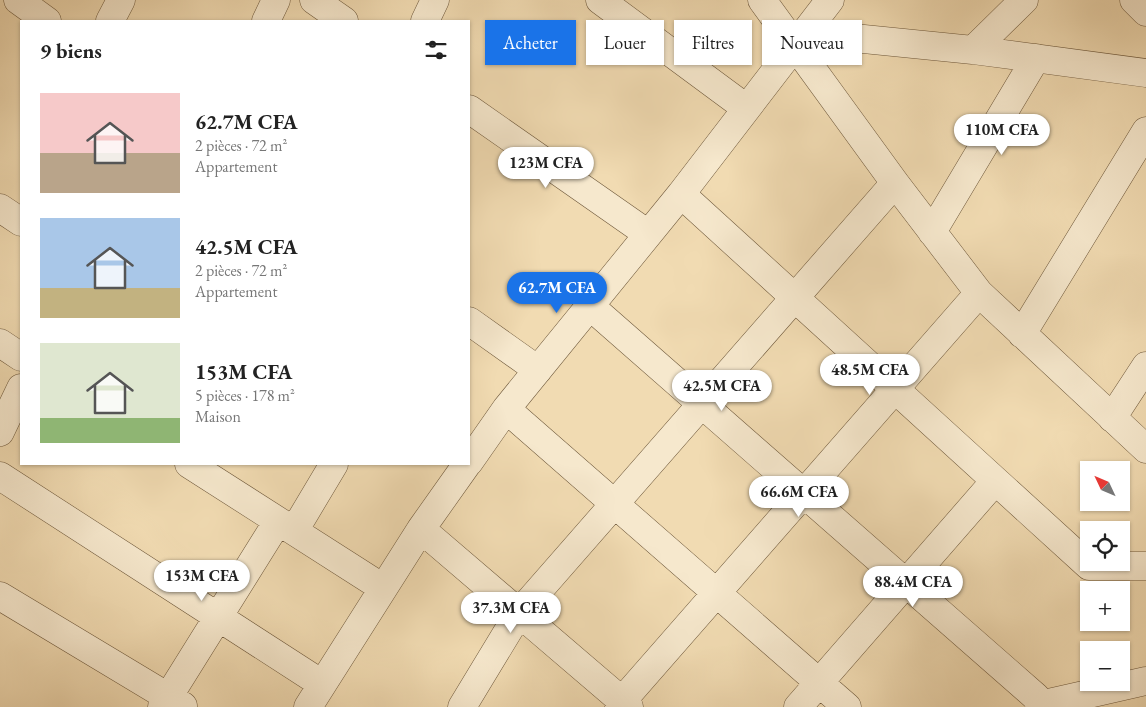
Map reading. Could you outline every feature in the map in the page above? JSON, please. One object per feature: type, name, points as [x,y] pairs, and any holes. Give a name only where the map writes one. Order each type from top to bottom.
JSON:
[{"type":"street","points":[[18,0],[46,20]]},
{"type":"street","points":[[111,20],[121,0]]},
{"type":"street","points":[[266,20],[276,0]]},
{"type":"street","points":[[314,0],[343,20]]},
{"type":"street","points":[[425,20],[435,0]]},
{"type":"street","points":[[600,0],[746,108]]},
{"type":"street","points":[[762,0],[780,20]]},
{"type":"street","points":[[814,20],[830,0]]},
{"type":"street","points":[[974,50],[1024,0]]},
{"type":"street","points":[[1134,0],[1146,12]]},
{"type":"street","points":[[862,44],[974,50],[1146,73]]},
{"type":"street","points":[[932,232],[1036,58]]},
{"type":"street","points":[[470,460],[506,409],[681,194],[780,65]]},
{"type":"street","points":[[816,65],[895,184],[979,293],[1146,449]]},
{"type":"street","points":[[470,110],[648,234]]},
{"type":"street","points":[[1022,334],[1143,144]]},
{"type":"street","points":[[462,707],[519,613],[895,184]]},
{"type":"street","points":[[681,194],[1089,566],[1146,566]]},
{"type":"street","points":[[0,208],[20,221]]},
{"type":"street","points":[[421,529],[623,705],[717,593],[979,293]]},
{"type":"street","points":[[590,306],[1036,697],[1040,706],[1146,681]]},
{"type":"street","points":[[470,322],[538,370]]},
{"type":"street","points":[[0,344],[20,356]]},
{"type":"street","points":[[1112,418],[1146,366]]},
{"type":"street","points":[[0,432],[20,390]]},
{"type":"street","points":[[506,409],[848,707]]},
{"type":"street","points":[[0,596],[171,704],[218,617],[333,465]]},
{"type":"street","points":[[308,707],[421,529],[467,465]]},
{"type":"street","points":[[199,467],[286,526],[384,588]]},
{"type":"street","points":[[0,476],[322,684]]},
{"type":"street","points":[[798,707],[995,481]]}]
